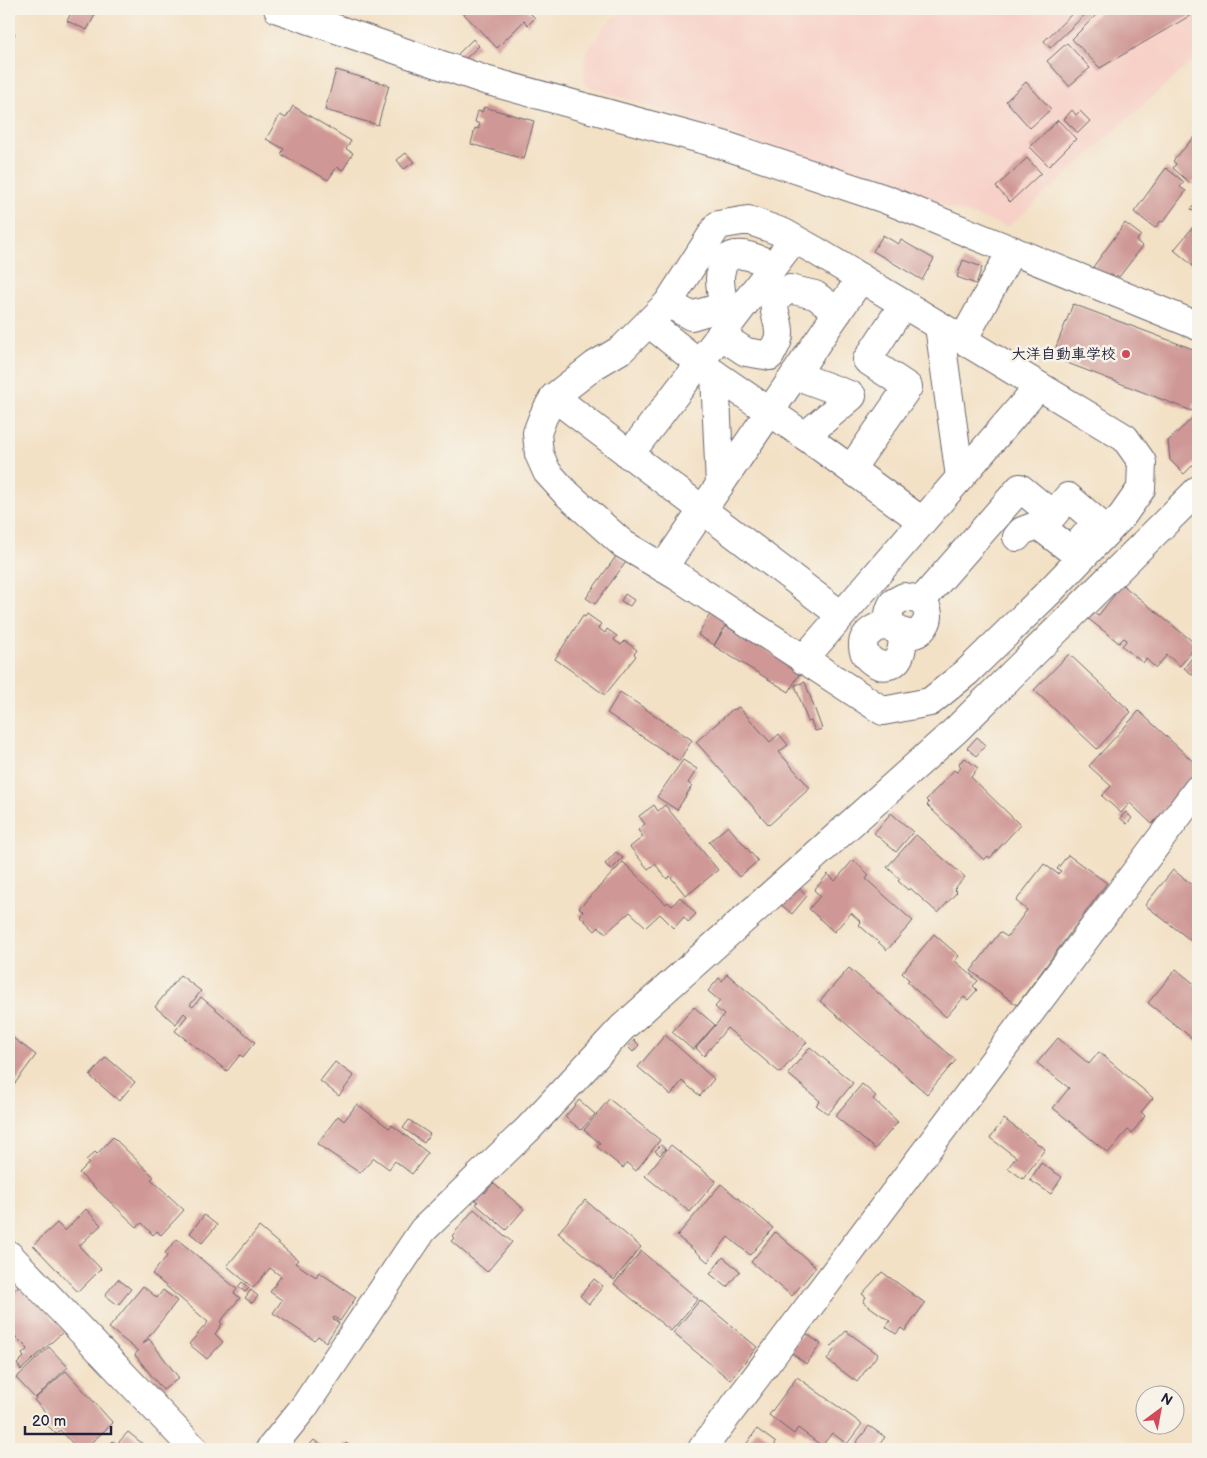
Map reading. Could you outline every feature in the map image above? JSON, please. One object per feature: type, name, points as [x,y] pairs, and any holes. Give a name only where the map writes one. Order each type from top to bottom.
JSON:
[{"type":"street","points":[[278,9],[485,80],[723,145],[884,199],[1198,326]]},
{"type":"street","points":[[748,220],[794,239],[1125,438],[1142,462],[1142,490],[1122,516],[1087,544],[966,672],[930,702],[882,711],[663,568],[622,544],[564,492],[547,472],[539,454],[537,433],[542,417],[554,398],[595,365],[622,349],[668,303],[718,225],[748,220]]},
{"type":"street","points":[[629,455],[707,369],[720,335],[794,239]]},
{"type":"street","points":[[963,340],[1012,250]]},
{"type":"street","points":[[668,303],[691,316],[716,309],[722,302],[720,278],[723,265],[733,256],[747,254],[774,266]]},
{"type":"street","points":[[663,568],[861,278]]},
{"type":"street","points":[[720,335],[746,352],[770,356],[779,333],[774,308],[781,294],[789,289],[815,295],[838,312]]},
{"type":"street","points":[[851,469],[908,388],[867,360],[903,304]]},
{"type":"street","points":[[649,323],[707,369],[805,436],[922,521]]},
{"type":"street","points":[[939,326],[960,477]]},
{"type":"street","points":[[707,369],[720,484]]},
{"type":"street","points":[[795,375],[852,396],[805,436]]},
{"type":"street","points":[[803,660],[1039,386]]},
{"type":"street","points":[[554,398],[841,615]]},
{"type":"street","points":[[895,629],[888,618],[893,603],[904,597],[922,600],[1020,488],[1053,515],[1068,497],[1097,522],[1087,544],[1072,551],[1038,525],[1022,531],[1017,537]]},
{"type":"street","points":[[270,1449],[304,1407],[423,1230],[529,1128],[622,1028],[956,730],[1198,490]]},
{"type":"street","points":[[702,1449],[1198,789]]},
{"type":"street","points":[[9,1255],[194,1449]]},
{"type":"shaded area","points":[[626,9],[1198,9],[1198,56],[1008,227],[584,85],[585,55],[604,26]]},
{"type":"building","points":[[73,9],[98,9],[87,30],[67,21]]},
{"type":"building","points":[[459,9],[526,9],[535,18],[528,25],[524,21],[497,48]]},
{"type":"building","points":[[1077,9],[1091,9],[1050,48],[1044,41]]},
{"type":"building","points":[[1102,9],[1198,9],[1198,11],[1100,68],[1072,39]]},
{"type":"building","points":[[9,30],[15,34],[9,44]]},
{"type":"building","points":[[473,39],[479,46],[462,62],[456,56]]},
{"type":"building","points":[[1067,43],[1090,68],[1069,86],[1047,61]]},
{"type":"building","points":[[336,70],[389,85],[378,125],[325,110]]},
{"type":"building","points":[[1026,82],[1051,109],[1030,128],[1006,101]]},
{"type":"building","points":[[293,106],[351,141],[346,149],[353,153],[343,170],[337,167],[328,180],[281,154],[284,149],[266,139],[280,115],[286,118]]},
{"type":"building","points":[[484,107],[534,121],[524,159],[471,144],[475,128],[478,129],[480,124],[475,122],[478,111],[482,112]]},
{"type":"building","points":[[1072,110],[1076,115],[1080,111],[1090,121],[1078,133],[1064,119]]},
{"type":"building","points":[[1058,120],[1076,139],[1049,166],[1030,147]]},
{"type":"building","points":[[1194,137],[1198,140],[1198,184],[1194,180],[1191,184],[1173,168],[1176,164],[1173,161]]},
{"type":"building","points":[[406,153],[414,162],[404,169],[397,160]]},
{"type":"building","points":[[1027,158],[1041,173],[1010,202],[996,187]]},
{"type":"building","points":[[1166,168],[1184,182],[1180,187],[1186,191],[1163,222],[1161,221],[1155,228],[1134,212]]},
{"type":"building","points":[[1198,201],[1198,215],[1191,209]]},
{"type":"building","points":[[1125,223],[1141,235],[1136,241],[1143,246],[1119,277],[1117,275],[1112,282],[1093,267]]},
{"type":"building","points":[[1193,227],[1198,231],[1198,270],[1174,250]]},
{"type":"building","points":[[883,235],[898,244],[901,240],[934,259],[922,280],[873,251]]},
{"type":"building","points":[[963,260],[982,267],[976,284],[957,277]]},
{"type":"building","name":"大洋自動車学校","points":[[1073,304],[1198,351],[1198,393],[1192,411],[1052,357]]},
{"type":"building","points":[[1198,413],[1198,460],[1184,474],[1170,460],[1168,441]]},
{"type":"building","points":[[617,555],[626,562],[595,604],[586,598]]},
{"type":"building","points":[[1119,582],[1197,645],[1180,666],[1167,655],[1156,668],[1146,659],[1143,663],[1122,646],[1127,640],[1124,638],[1119,643],[1086,617],[1091,611],[1098,616],[1115,594],[1112,591]]},
{"type":"building","points":[[625,594],[634,600],[630,606],[621,601]]},
{"type":"building","points":[[713,609],[729,619],[714,645],[698,635]]},
{"type":"building","points":[[587,614],[601,624],[598,628],[605,633],[607,629],[617,636],[614,640],[621,645],[625,641],[637,650],[634,654],[636,656],[605,695],[555,659],[583,616],[585,617]]},
{"type":"building","points":[[726,626],[801,671],[789,692],[714,646]]},
{"type":"building","points":[[1198,650],[1198,679],[1184,668]]},
{"type":"building","points":[[1069,654],[1131,712],[1097,749],[1034,690]]},
{"type":"building","points":[[805,682],[822,729],[815,731],[811,721],[808,722],[795,685]]},
{"type":"building","points":[[620,692],[692,740],[679,761],[607,713]]},
{"type":"building","points":[[739,707],[770,742],[779,734],[788,745],[779,752],[810,788],[769,825],[696,742],[733,709]]},
{"type":"building","points":[[1139,711],[1198,766],[1198,774],[1152,824],[1130,803],[1121,813],[1102,796],[1111,786],[1089,766]]},
{"type":"building","points":[[977,737],[986,745],[976,756],[967,748]]},
{"type":"building","points":[[965,758],[978,768],[971,777],[1020,825],[990,858],[988,856],[984,860],[927,805],[929,803],[926,800],[954,770],[957,772],[961,768],[959,763]]},
{"type":"building","points":[[683,760],[697,769],[688,783],[692,786],[677,810],[657,797]]},
{"type":"building","points":[[654,805],[658,811],[665,805],[718,870],[686,896],[670,876],[667,879],[655,864],[648,869],[630,847],[643,837],[638,830],[645,824],[639,816]]},
{"type":"building","points":[[1126,812],[1132,818],[1127,824],[1120,818]]},
{"type":"building","points":[[891,813],[913,832],[896,852],[874,833]]},
{"type":"building","points":[[728,826],[758,861],[739,877],[709,842]]},
{"type":"building","points":[[916,835],[965,877],[954,889],[957,892],[938,913],[910,888],[908,890],[898,881],[900,879],[887,867]]},
{"type":"building","points":[[616,852],[623,858],[611,870],[605,864]]},
{"type":"building","points":[[1068,855],[1107,883],[1017,1005],[971,971],[1000,932],[1007,937],[1027,910],[1016,901],[1044,864],[1058,874],[1061,871],[1057,869]]},
{"type":"building","points":[[853,860],[869,875],[866,879],[913,921],[887,950],[859,925],[861,922],[851,913],[834,932],[809,909],[820,896],[814,890],[828,874],[835,881]]},
{"type":"building","points":[[623,862],[666,904],[668,902],[672,906],[680,897],[696,914],[688,922],[684,917],[674,928],[660,914],[646,927],[630,912],[606,933],[599,927],[595,931],[579,915],[583,911],[579,908]]},
{"type":"building","points":[[1173,870],[1198,889],[1198,946],[1145,905]]},
{"type":"building","points":[[792,883],[807,896],[792,914],[777,901]]},
{"type":"building","points":[[934,934],[959,956],[955,961],[978,981],[973,986],[977,990],[968,1000],[964,997],[946,1017],[907,982],[909,980],[902,973]]},
{"type":"building","points":[[849,968],[956,1060],[927,1094],[820,1001]]},
{"type":"building","points":[[1176,969],[1198,987],[1198,1043],[1148,1003]]},
{"type":"building","points":[[727,974],[807,1042],[780,1073],[727,1028],[704,1056],[696,1048],[724,1015],[715,1007],[720,1001],[708,991],[719,978],[722,981]]},
{"type":"building","points":[[180,975],[201,991],[190,1005],[193,1007],[201,997],[255,1042],[243,1057],[240,1055],[227,1071],[175,1031],[187,1016],[184,1013],[176,1024],[155,1007]]},
{"type":"building","points":[[694,1007],[715,1025],[693,1050],[672,1032]]},
{"type":"building","points":[[9,1035],[36,1055],[10,1090],[9,1089]]},
{"type":"building","points":[[665,1035],[714,1079],[700,1096],[682,1081],[671,1095],[638,1067]]},
{"type":"building","points":[[1058,1038],[1089,1064],[1099,1052],[1153,1098],[1141,1112],[1145,1116],[1132,1133],[1128,1130],[1108,1153],[1053,1108],[1069,1088],[1037,1063]]},
{"type":"building","points":[[634,1040],[639,1045],[633,1052],[628,1047]]},
{"type":"building","points":[[810,1047],[853,1083],[828,1114],[816,1105],[820,1101],[788,1074]]},
{"type":"building","points":[[106,1057],[135,1082],[119,1101],[90,1076]]},
{"type":"building","points":[[335,1062],[354,1076],[339,1096],[320,1081]]},
{"type":"building","points":[[862,1084],[876,1096],[873,1099],[898,1122],[875,1149],[835,1116]]},
{"type":"building","points":[[609,1099],[660,1140],[636,1171],[627,1163],[623,1168],[597,1147],[600,1143],[584,1130]]},
{"type":"building","points":[[579,1100],[595,1114],[581,1130],[565,1117]]},
{"type":"building","points":[[357,1104],[389,1128],[392,1125],[428,1153],[412,1174],[395,1161],[389,1169],[374,1158],[360,1173],[317,1144],[338,1116],[344,1121]]},
{"type":"building","points":[[1004,1119],[1045,1149],[1023,1179],[1008,1168],[1016,1157],[990,1138]]},
{"type":"building","points":[[409,1120],[430,1134],[424,1143],[403,1128]]},
{"type":"building","points":[[113,1137],[154,1177],[151,1179],[184,1210],[161,1235],[157,1231],[153,1235],[142,1223],[137,1227],[79,1173],[89,1163],[86,1160],[95,1152],[97,1154]]},
{"type":"building","points":[[661,1145],[666,1149],[660,1155],[655,1151]]},
{"type":"building","points":[[671,1145],[716,1181],[690,1212],[645,1176]]},
{"type":"building","points":[[1041,1163],[1062,1177],[1051,1194],[1030,1180]]},
{"type":"building","points":[[493,1183],[524,1209],[506,1230],[476,1204],[478,1202],[473,1198],[482,1190],[485,1193]]},
{"type":"building","points":[[721,1184],[773,1228],[750,1255],[728,1237],[708,1262],[677,1236]]},
{"type":"building","points":[[585,1200],[641,1247],[614,1280],[558,1233]]},
{"type":"building","points":[[86,1209],[101,1225],[79,1246],[101,1269],[78,1292],[33,1245],[57,1223],[65,1231]]},
{"type":"building","points":[[474,1209],[512,1242],[487,1272],[451,1241],[454,1238],[452,1236]]},
{"type":"building","points":[[204,1215],[217,1225],[202,1243],[190,1233]]},
{"type":"building","points":[[259,1227],[298,1260],[295,1263],[316,1277],[319,1272],[356,1297],[340,1321],[334,1317],[333,1319],[339,1323],[326,1342],[318,1336],[314,1340],[273,1313],[282,1300],[270,1292],[281,1276],[270,1268],[253,1288],[227,1266]]},
{"type":"building","points":[[775,1232],[816,1267],[792,1296],[751,1262]]},
{"type":"building","points":[[177,1239],[237,1289],[234,1293],[240,1298],[220,1322],[222,1324],[215,1334],[223,1342],[207,1359],[189,1344],[208,1322],[152,1274],[167,1256],[165,1253]]},
{"type":"building","points":[[641,1251],[698,1299],[671,1331],[614,1284]]},
{"type":"building","points":[[723,1257],[740,1271],[727,1287],[710,1274]]},
{"type":"building","points":[[882,1272],[925,1303],[905,1331],[901,1328],[896,1334],[886,1327],[890,1321],[863,1302],[866,1297],[862,1294]]},
{"type":"building","points":[[118,1279],[131,1289],[118,1305],[105,1295]]},
{"type":"building","points":[[594,1279],[603,1286],[589,1304],[580,1296]]},
{"type":"building","points":[[242,1282],[249,1288],[245,1292],[238,1287]]},
{"type":"building","points":[[21,1284],[64,1331],[21,1370],[17,1364],[24,1357],[22,1354],[28,1349],[12,1333],[9,1336],[9,1295]]},
{"type":"building","points":[[143,1286],[157,1298],[163,1290],[177,1301],[142,1345],[149,1339],[179,1378],[163,1390],[135,1355],[138,1351],[109,1328]]},
{"type":"building","points":[[251,1290],[258,1296],[252,1303],[245,1298]]},
{"type":"building","points":[[700,1300],[757,1347],[730,1380],[673,1333]]},
{"type":"building","points":[[846,1331],[878,1354],[857,1382],[827,1360],[834,1350],[831,1347]]},
{"type":"building","points":[[804,1332],[821,1344],[806,1364],[789,1351]]},
{"type":"building","points":[[49,1347],[68,1367],[35,1398],[16,1378]]},
{"type":"building","points":[[66,1371],[113,1423],[84,1449],[78,1449],[60,1430],[56,1434],[43,1421],[49,1416],[34,1400]]},
{"type":"building","points":[[797,1377],[862,1424],[847,1444],[832,1433],[822,1446],[798,1428],[794,1434],[769,1415]]},
{"type":"building","points":[[869,1426],[885,1437],[876,1449],[865,1449],[856,1443]]},
{"type":"building","points":[[757,1429],[776,1443],[772,1449],[743,1449]]},
{"type":"building","points":[[128,1432],[149,1449],[105,1449],[113,1441],[117,1444]]},
{"type":"building","points":[[314,1440],[326,1449],[306,1449]]},
{"type":"building","points":[[346,1443],[355,1449],[341,1449]]},
{"type":"place","name":"大洋自動車学校","points":[[1126,354]]}]
